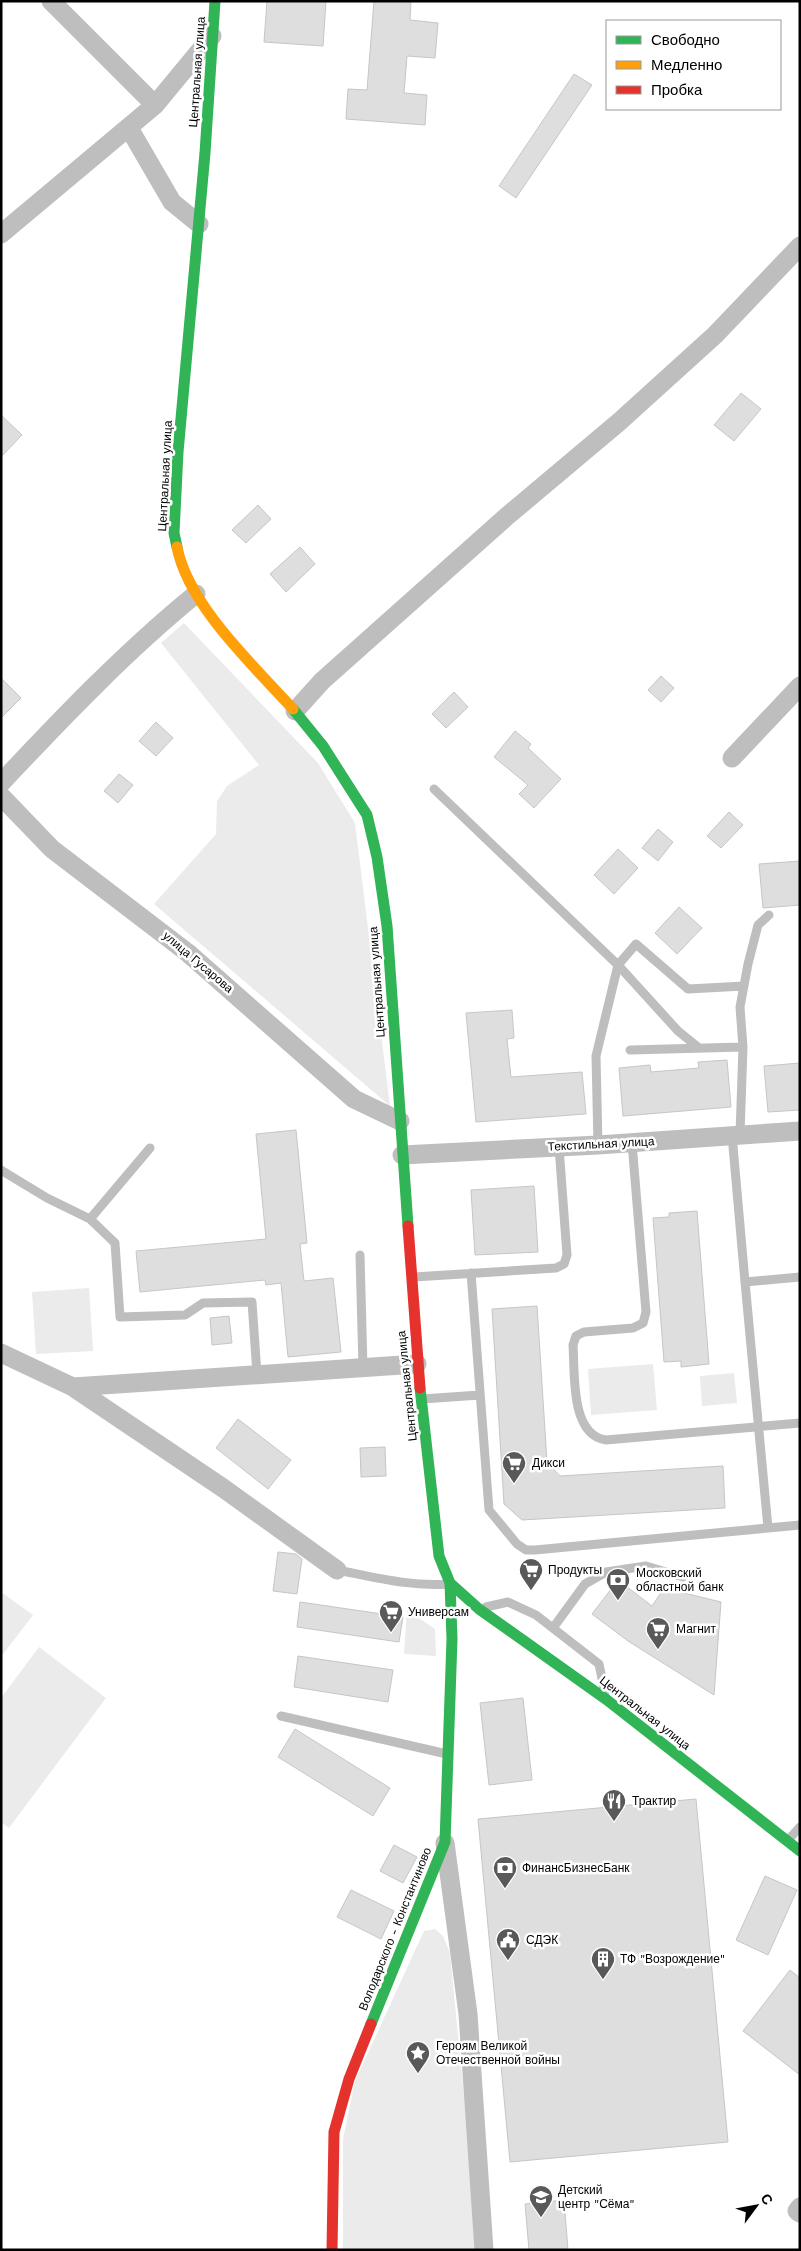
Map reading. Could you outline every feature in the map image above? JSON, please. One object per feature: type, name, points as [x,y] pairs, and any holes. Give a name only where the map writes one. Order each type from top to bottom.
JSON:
[{"type":"main road","name":"Центральная улица","points":[[215,1],[199,224],[178,452],[174,533],[180,564],[196,594],[231,641],[295,711],[323,746],[367,814],[377,857],[387,926],[417,1364],[440,1556],[450,1583],[479,1609],[607,1700],[800,1851]]},
{"type":"main road","name":"Володарского - Константиново","points":[[332,2250],[334,2135],[349,2079],[445,1842],[450,1755],[452,1639],[450,1583]]},
{"type":"street","points":[[51,1],[156,106]]},
{"type":"street","points":[[1,234],[156,106],[212,36]]},
{"type":"street","points":[[130,128],[172,202],[199,224]]},
{"type":"street","points":[[295,711],[322,681],[506,517],[619,422],[715,335],[800,246]]},
{"type":"street","points":[[1,783],[76,702],[160,624],[196,594]]},
{"type":"street","points":[[732,758],[800,686]]},
{"type":"street","name":"улица Гусарова","points":[[1,796],[52,849],[188,952],[354,1099],[400,1122]]},
{"type":"street","name":"Текстильная улица","points":[[402,1154],[598,1145],[800,1131]]},
{"type":"street","points":[[1,1353],[73,1387],[222,1488],[337,1570]]},
{"type":"street","points":[[73,1387],[417,1364]]},
{"type":"street","points":[[445,1842],[468,2014],[484,2250]]},
{"type":"street","points":[[800,2207],[797,2211],[800,2213]]},
{"type":"lane","points":[[434,789],[618,965],[678,1031],[698,1048]]},
{"type":"lane","points":[[768,1528],[745,1282],[736,1135],[743,1047],[740,1007],[758,925],[769,915]]},
{"type":"lane","points":[[598,1145],[596,1056],[618,965],[636,944],[688,989],[744,986]]},
{"type":"lane","points":[[630,1050],[743,1047]]},
{"type":"lane","points":[[632,1143],[646,1312],[644,1322],[634,1328],[584,1332],[576,1336],[573,1344],[578,1412],[583,1424],[598,1439],[606,1440],[800,1422]]},
{"type":"lane","points":[[412,1277],[556,1268],[564,1264],[567,1255],[559,1147]]},
{"type":"lane","points":[[90,1219],[150,1148]]},
{"type":"lane","points":[[1,1170],[47,1198],[90,1219],[115,1243],[120,1317],[185,1315],[203,1303],[252,1302],[257,1374]]},
{"type":"lane","points":[[360,1255],[363,1369]]},
{"type":"lane","points":[[471,1273],[489,1510],[517,1544],[526,1550],[800,1525]]},
{"type":"lane","points":[[745,1282],[800,1277]]},
{"type":"lane","points":[[422,1399],[480,1395]]},
{"type":"lane","points":[[553,1628],[585,1584],[606,1572],[646,1566],[683,1577]]},
{"type":"lane","points":[[337,1570],[409,1583],[432,1585],[450,1583]]},
{"type":"lane","points":[[479,1609],[508,1602],[536,1615],[599,1664],[607,1700]]},
{"type":"lane","points":[[281,1716],[450,1755]]},
{"type":"lane","points":[[787,1841],[800,1827]]},
{"type":"shaded area","points":[[184,623],[318,763],[355,823],[390,1106],[154,904],[216,834],[217,801],[227,786],[259,765],[161,643]]},
{"type":"shaded area","points":[[89,1288],[93,1351],[36,1354],[32,1292]]},
{"type":"shaded area","points":[[653,1364],[657,1410],[591,1415],[588,1369]]},
{"type":"shaded area","points":[[734,1373],[737,1403],[702,1406],[700,1376]]},
{"type":"shaded area","points":[[1,1592],[33,1615],[1,1657]]},
{"type":"shaded area","points":[[407,1610],[435,1629],[436,1656],[404,1654]]},
{"type":"shaded area","points":[[39,1647],[106,1698],[9,1828],[1,1822],[1,1698]]},
{"type":"shaded area","points":[[435,1929],[443,1936],[450,1953],[479,2250],[343,2250],[343,2139],[355,2081],[424,1931]]},
{"type":"building","points":[[267,1],[326,1],[323,46],[264,42]]},
{"type":"building","points":[[374,1],[411,1],[410,20],[438,23],[435,58],[407,56],[404,93],[427,95],[425,125],[346,119],[348,89],[367,90]]},
{"type":"building","points":[[574,74],[592,85],[516,198],[499,186]]},
{"type":"building","points":[[741,393],[761,409],[734,441],[714,425]]},
{"type":"building","points":[[1,415],[22,435],[1,457]]},
{"type":"building","points":[[258,505],[271,519],[246,543],[232,530]]},
{"type":"building","points":[[300,547],[315,564],[286,592],[270,574]]},
{"type":"building","points":[[661,676],[674,688],[661,702],[648,690]]},
{"type":"building","points":[[1,678],[21,698],[1,718]]},
{"type":"building","points":[[454,692],[468,707],[446,728],[432,714]]},
{"type":"building","points":[[156,722],[173,738],[156,756],[139,741]]},
{"type":"building","points":[[515,731],[531,744],[528,748],[561,779],[534,808],[519,794],[528,785],[494,757]]},
{"type":"building","points":[[119,774],[133,785],[118,803],[104,791]]},
{"type":"building","points":[[729,812],[743,825],[721,848],[707,836]]},
{"type":"building","points":[[658,829],[673,842],[658,861],[642,848]]},
{"type":"building","points":[[618,849],[638,868],[614,894],[594,875]]},
{"type":"building","points":[[800,861],[800,905],[763,908],[759,864]]},
{"type":"building","points":[[679,907],[702,928],[677,954],[655,933]]},
{"type":"building","points":[[512,1010],[514,1038],[507,1039],[511,1077],[582,1072],[586,1114],[476,1122],[466,1013]]},
{"type":"building","points":[[727,1060],[731,1107],[623,1116],[619,1068],[650,1065],[651,1072],[699,1068],[698,1062]]},
{"type":"building","points":[[800,1063],[800,1110],[768,1112],[764,1066]]},
{"type":"building","points":[[296,1130],[307,1243],[300,1244],[304,1281],[333,1278],[341,1352],[288,1357],[281,1283],[266,1285],[265,1280],[140,1292],[136,1251],[266,1239],[256,1134]]},
{"type":"building","points":[[534,1186],[538,1252],[475,1255],[471,1190]]},
{"type":"building","points":[[697,1211],[709,1364],[681,1367],[681,1361],[664,1362],[653,1218],[669,1217],[669,1213]]},
{"type":"building","points":[[537,1306],[547,1462],[560,1476],[723,1466],[725,1508],[522,1520],[504,1504],[492,1309]]},
{"type":"building","points":[[229,1316],[232,1343],[212,1345],[210,1318]]},
{"type":"building","points":[[238,1419],[291,1460],[268,1489],[216,1448]]},
{"type":"building","points":[[385,1447],[386,1476],[361,1477],[360,1448]]},
{"type":"building","points":[[278,1552],[296,1554],[302,1559],[297,1594],[273,1591]]},
{"type":"building","points":[[618,1580],[652,1606],[664,1588],[721,1602],[714,1695],[628,1641],[592,1614]]},
{"type":"building","points":[[300,1602],[403,1617],[399,1642],[297,1627]]},
{"type":"building","points":[[298,1656],[393,1670],[388,1702],[294,1687]]},
{"type":"building","points":[[523,1698],[532,1780],[489,1785],[480,1703]]},
{"type":"building","points":[[295,1729],[390,1788],[373,1816],[278,1757]]},
{"type":"building","name":"ТФ \"Возрождение\"","points":[[696,1799],[728,2142],[510,2162],[478,1819]]},
{"type":"building","points":[[394,1845],[417,1857],[403,1883],[380,1871]]},
{"type":"building","points":[[765,1876],[797,1890],[768,1955],[736,1940]]},
{"type":"building","points":[[351,1890],[394,1911],[381,1939],[337,1917]]},
{"type":"building","points":[[790,1970],[800,1978],[800,2075],[743,2031]]},
{"type":"building","points":[[564,2200],[568,2250],[529,2250],[525,2204]]},
{"type":"traffic: fast","points":[[177,547],[174,533],[178,452],[205,153],[215,1]]},
{"type":"traffic: fast","points":[[293,709],[323,746],[367,815],[377,857],[387,926],[408,1226]]},
{"type":"traffic: fast","points":[[420,1388],[439,1556],[450,1583],[479,1609],[607,1700],[800,1851]]},
{"type":"traffic: fast","points":[[371,2024],[445,1842],[452,1639],[450,1583]]},
{"type":"traffic: slow","points":[[177,547],[194,591],[208,612],[242,654],[293,709]]},
{"type":"traffic: jam","points":[[408,1226],[420,1388]]},
{"type":"traffic: jam","points":[[332,2250],[334,2132],[349,2079],[371,2024]]},
{"type":"place","name":"Дикси","points":[[514,1484]]},
{"type":"place","name":"Продукты","points":[[531,1591]]},
{"type":"place","name":"Московский областной банк","points":[[618,1601]]},
{"type":"place","name":"Универсам","points":[[391,1633]]},
{"type":"place","name":"Магнит","points":[[658,1650]]},
{"type":"place","name":"Трактир","points":[[614,1822]]},
{"type":"place","name":"ФинансБизнесБанк","points":[[505,1889]]},
{"type":"place","name":"СДЭК","points":[[508,1961]]},
{"type":"place","name":"ТФ \"Возрождение\"","points":[[603,1980]]},
{"type":"place","name":"Героям Великой Отечественной войны","points":[[418,2074]]},
{"type":"place","name":"Детский центр \"Сёма\"","points":[[541,2218]]}]
